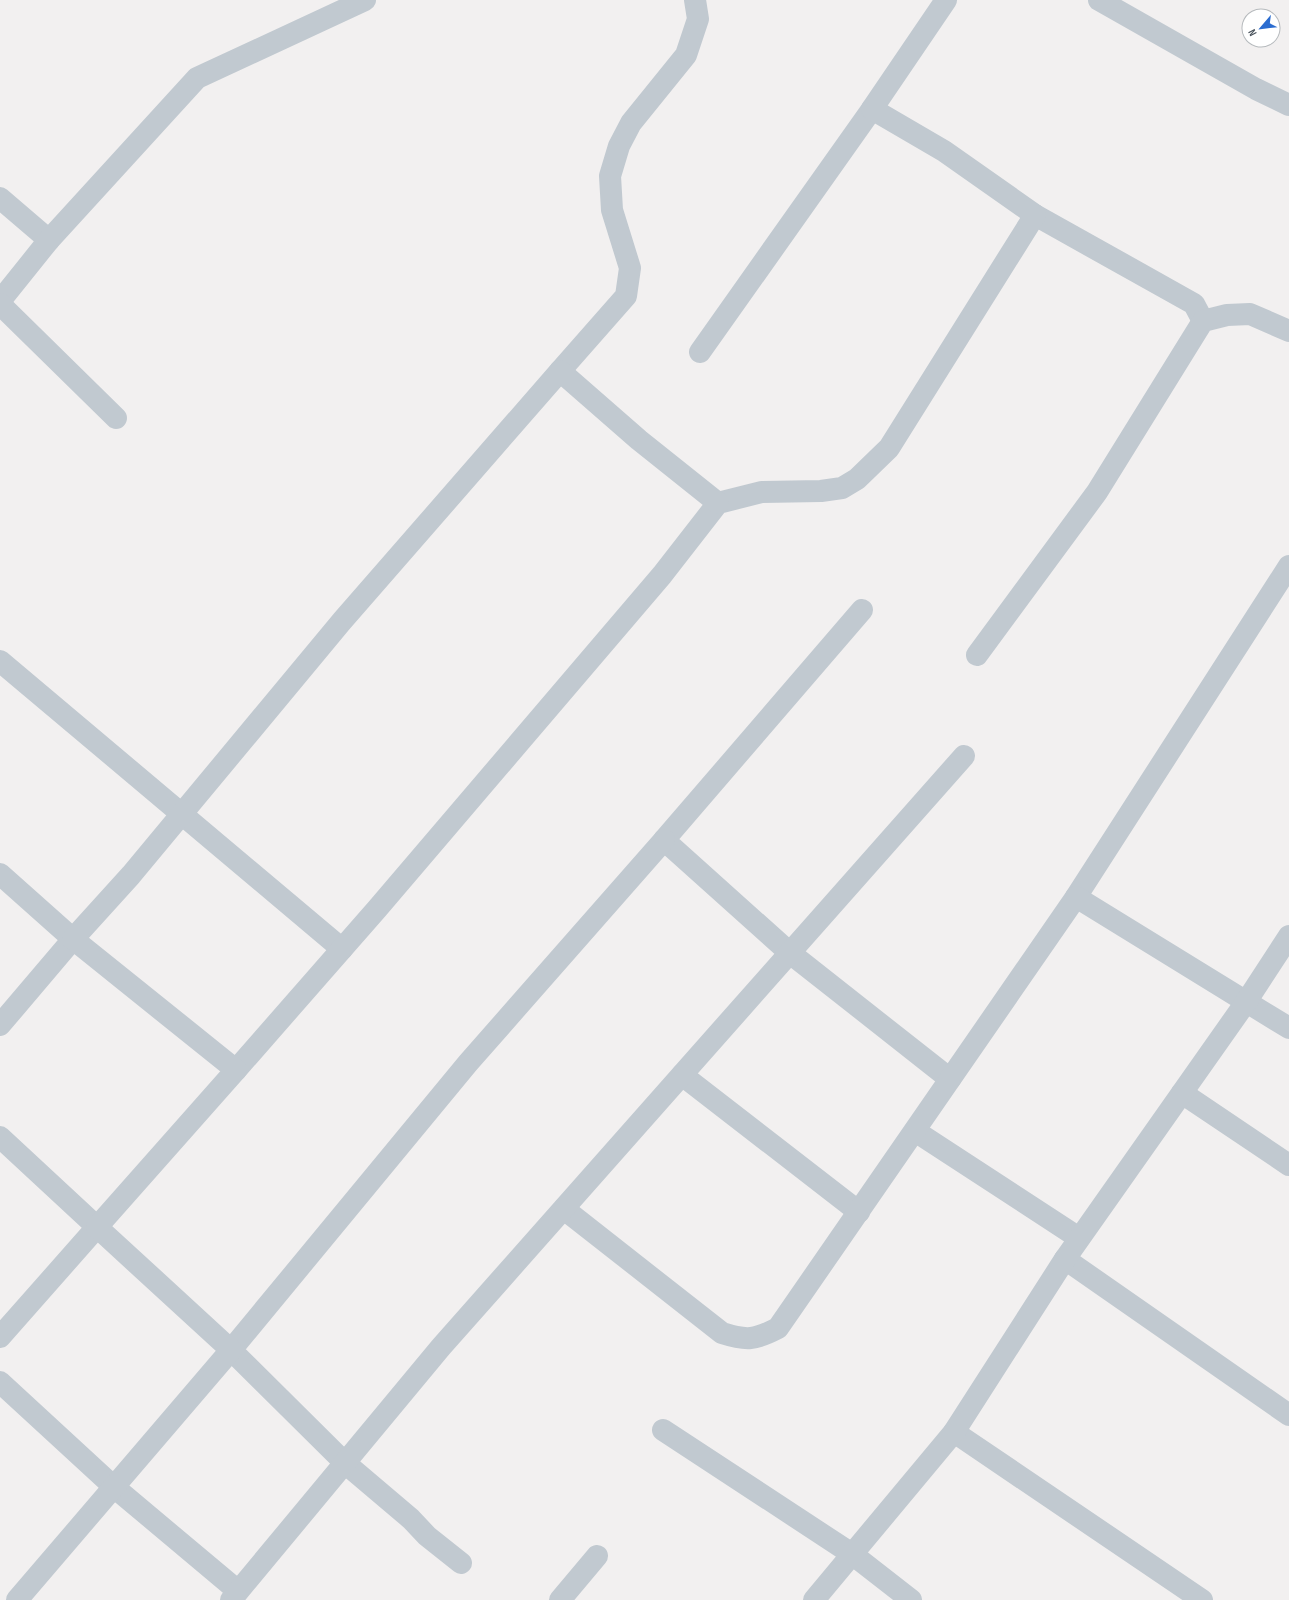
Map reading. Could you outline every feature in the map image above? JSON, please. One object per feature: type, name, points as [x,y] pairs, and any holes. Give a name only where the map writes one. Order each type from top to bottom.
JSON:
[{"type":"street","points":[[0,301],[49,240],[197,78],[365,0]]},
{"type":"street","points":[[0,1025],[73,939],[131,875],[342,621],[626,296],[630,268],[612,210],[610,176],[619,146],[631,124],[686,55],[698,19],[694,0]]},
{"type":"street","points":[[700,352],[872,109],[946,0]]},
{"type":"street","points":[[1098,0],[1256,89],[1289,105]]},
{"type":"street","points":[[872,109],[944,152],[1035,215],[1194,304],[1203,322]]},
{"type":"street","points":[[0,198],[49,240]]},
{"type":"street","points":[[0,1337],[342,949],[662,575],[718,503],[762,492],[821,491],[842,488],[857,479],[889,448],[1035,215]]},
{"type":"street","points":[[0,304],[116,418]]},
{"type":"street","points":[[977,656],[1097,492],[1203,322],[1227,315],[1250,314],[1289,331]]},
{"type":"street","points":[[560,372],[639,440],[718,503]]},
{"type":"street","points":[[564,1208],[722,1333],[741,1339],[762,1337],[778,1328],[1076,897],[1289,566]]},
{"type":"street","points":[[17,1600],[231,1350],[468,1063],[664,840],[862,610]]},
{"type":"street","points":[[0,661],[342,949]]},
{"type":"street","points":[[0,1382],[234,1596],[442,1347],[964,756]]},
{"type":"street","points":[[664,840],[790,953],[950,1080]]},
{"type":"street","points":[[0,874],[73,939],[236,1070]]},
{"type":"street","points":[[1076,897],[1289,1028]]},
{"type":"street","points":[[814,1600],[954,1432],[1079,1238],[1246,1002],[1289,936]]},
{"type":"street","points":[[682,1075],[859,1212]]},
{"type":"street","points":[[1182,1093],[1289,1166]]},
{"type":"street","points":[[915,1131],[1079,1238]]},
{"type":"street","points":[[0,1137],[231,1350],[345,1463],[405,1514],[427,1536],[461,1563]]},
{"type":"street","points":[[1065,1259],[1289,1415]]},
{"type":"street","points":[[663,1430],[852,1554],[911,1600]]},
{"type":"street","points":[[954,1432],[1202,1600]]},
{"type":"street","points":[[560,1600],[597,1556]]}]
